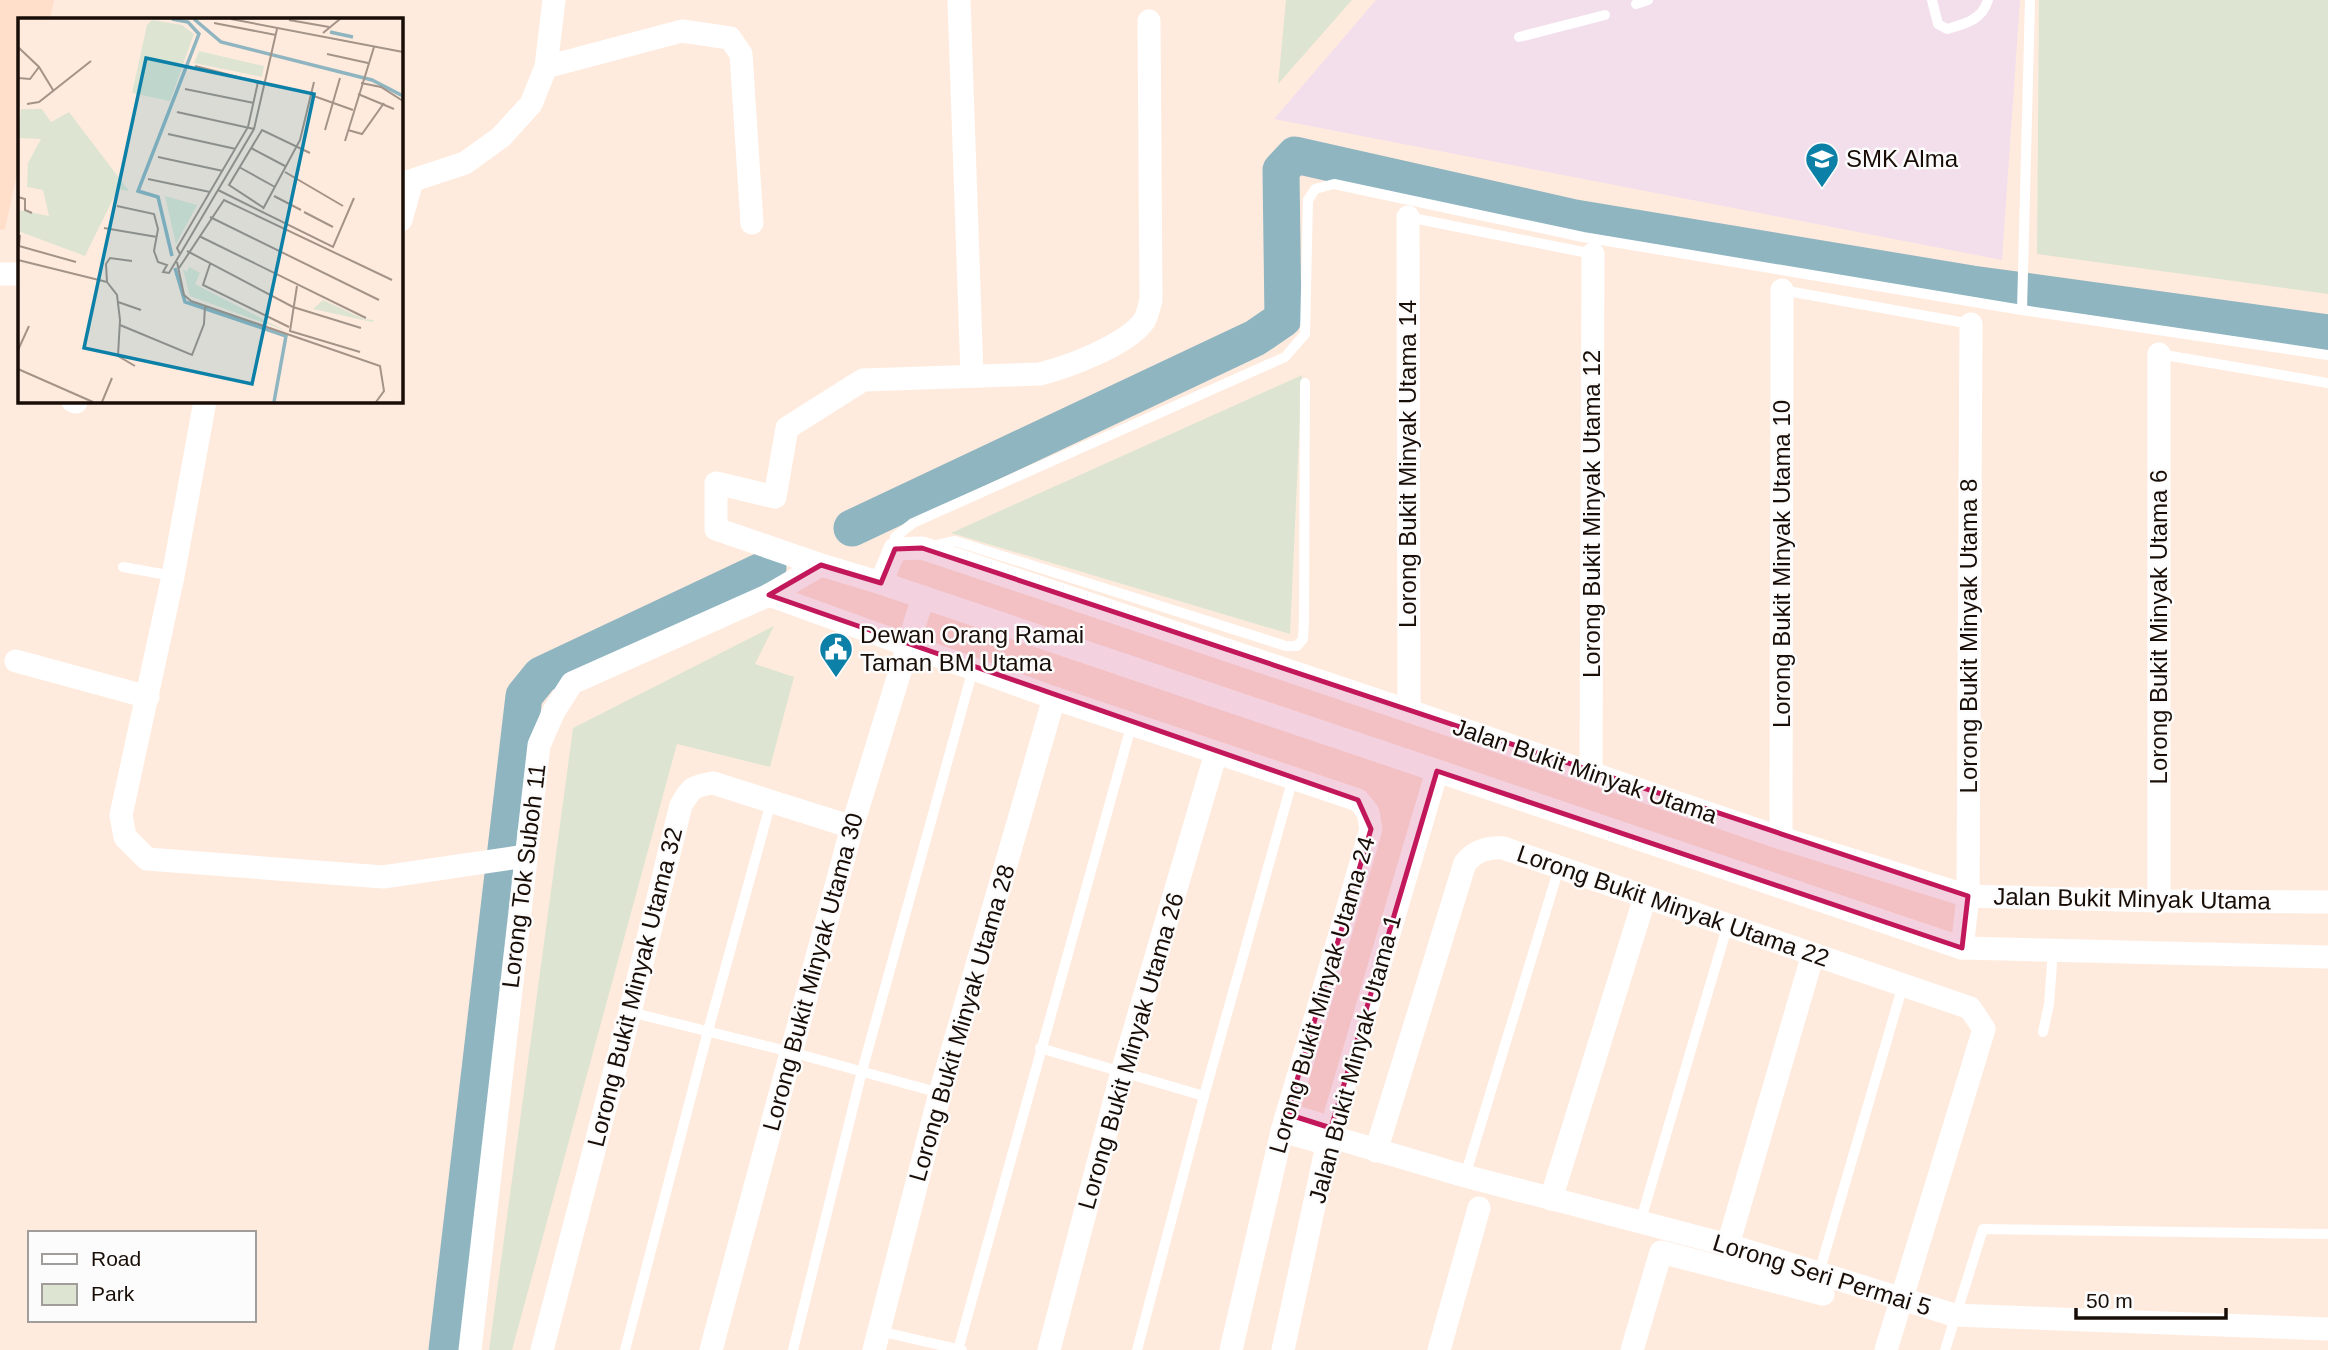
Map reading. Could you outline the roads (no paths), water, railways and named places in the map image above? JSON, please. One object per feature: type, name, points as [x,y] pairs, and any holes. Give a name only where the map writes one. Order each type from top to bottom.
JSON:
[{"type":"street","points":[[402,213],[406,183],[465,163],[501,137],[531,104],[545,67],[554,0]]},
{"type":"street","points":[[959,0],[972,375],[1040,374],[1068,367],[1129,336],[1145,320],[1151,300],[1149,21]]},
{"type":"street","points":[[545,67],[682,31],[730,38],[741,54],[752,223]]},
{"type":"street","name":"Lorong Bukit Minyak Utama 14","points":[[1408,217],[1409,710]]},
{"type":"street","name":"Lorong Bukit Minyak Utama 12","points":[[1591,774],[1593,254]]},
{"type":"street","points":[[0,274],[18,274]]},
{"type":"street","name":"Lorong Bukit Minyak Utama 10","points":[[1781,838],[1782,290]]},
{"type":"street","name":"Lorong Bukit Minyak Utama 8","points":[[1962,948],[1968,896],[1970,324]]},
{"type":"street","name":"Lorong Bukit Minyak Utama 6","points":[[2159,354],[2159,901]]},
{"type":"street","name":"Jalan Bukit Minyak Utama","points":[[972,375],[863,380],[787,428],[775,497],[716,483],[716,529],[1962,948],[2328,957]]},
{"type":"street","points":[[205,402],[173,576],[121,815],[125,837],[147,859],[383,877],[510,859]]},
{"type":"street","name":"Jalan Bukit Minyak Utama","points":[[895,549],[922,548],[1409,710],[1781,838],[1968,896],[2328,902]]},
{"type":"street","points":[[881,583],[895,549]]},
{"type":"street","name":"Lorong Tok Suboh 11","points":[[470,1350],[510,859],[540,745],[554,711],[572,683],[769,596],[821,565]]},
{"type":"street","name":"Lorong Bukit Minyak Utama 24","points":[[769,596],[1054,698],[1358,800],[1368,812],[1371,829],[1284,1122],[1231,1350]]},
{"type":"street","name":"Lorong Bukit Minyak Utama 30","points":[[710,1350],[852,827],[923,597]]},
{"type":"street","points":[[16,661],[148,697]]},
{"type":"street","name":"Lorong Bukit Minyak Utama 28","points":[[876,1340],[940,1093],[1054,698]]},
{"type":"street","name":"Lorong Bukit Minyak Utama 26","points":[[1049,1350],[1122,1072],[1216,752]]},
{"type":"street","name":"Jalan Bukit Minyak Utama 1","points":[[1283,1350],[1329,1136],[1437,771]]},
{"type":"street","name":"Lorong Bukit Minyak Utama 32","points":[[542,1350],[681,805],[690,790],[713,783],[852,827]]},
{"type":"street","name":"Lorong Bukit Minyak Utama 22","points":[[1376,1151],[1465,863],[1481,850],[1503,848],[1970,1008],[1984,1028],[1901,1299]]},
{"type":"street","points":[[1551,1199],[1645,897]]},
{"type":"street","points":[[1728,1245],[1813,954]]},
{"type":"street","name":"Lorong Seri Permai 5","points":[[1284,1122],[1465,1176],[1728,1245],[1821,1284],[1901,1299],[1954,1315],[2319,1336]]},
{"type":"street","points":[[1439,1350],[1479,1208]]},
{"type":"street","points":[[1632,1350],[1661,1252],[1821,1284]]},
{"type":"street","points":[[1886,1350],[1901,1299]]},
{"type":"lane","points":[[1636,4],[1648,0]]},
{"type":"lane","points":[[1932,0],[1938,24],[1947,29],[1971,22],[1985,10],[1988,0]]},
{"type":"lane","points":[[2022,304],[2030,0]]},
{"type":"lane","points":[[1519,37],[1605,15]]},
{"type":"lane","points":[[895,549],[895,537],[913,523],[1285,357],[1305,334],[1308,200],[1315,189],[1334,184],[1583,237],[2022,304],[2328,355]]},
{"type":"lane","points":[[1408,217],[1593,254]]},
{"type":"lane","points":[[1782,290],[1970,324]]},
{"type":"lane","points":[[2159,354],[2328,383]]},
{"type":"lane","points":[[922,548],[955,541],[1286,646],[1297,646],[1303,639],[1304,620],[1305,383]]},
{"type":"lane","points":[[123,567],[173,576]]},
{"type":"lane","points":[[793,1350],[862,1070],[973,669]]},
{"type":"lane","points":[[876,1340],[960,1350],[1132,723]]},
{"type":"lane","points":[[1137,1350],[1204,1096],[1293,778]]},
{"type":"lane","points":[[625,1350],[771,802]]},
{"type":"lane","points":[[1465,1176],[1559,868]]},
{"type":"lane","points":[[1640,1223],[1728,924]]},
{"type":"lane","points":[[2043,1032],[2049,1004],[2053,950]]},
{"type":"lane","points":[[1821,1284],[1903,985]]},
{"type":"lane","points":[[630,1012],[862,1070],[940,1093]]},
{"type":"lane","points":[[1041,1048],[1204,1096]]},
{"type":"lane","points":[[1945,1350],[1983,1228],[2328,1234]]},
{"type":"waterway","points":[[852,528],[1255,338],[1283,319],[1281,170],[1295,155],[1575,218],[1972,284],[2328,333]]},
{"type":"waterway","points":[[447,1350],[524,696],[541,675],[768,568]]},
{"type":"place","name":"SMK Alma","points":[[1822,189]]},
{"type":"place","name":"Dewan Orang Ramai Taman BM Utama","points":[[836,679]]}]
